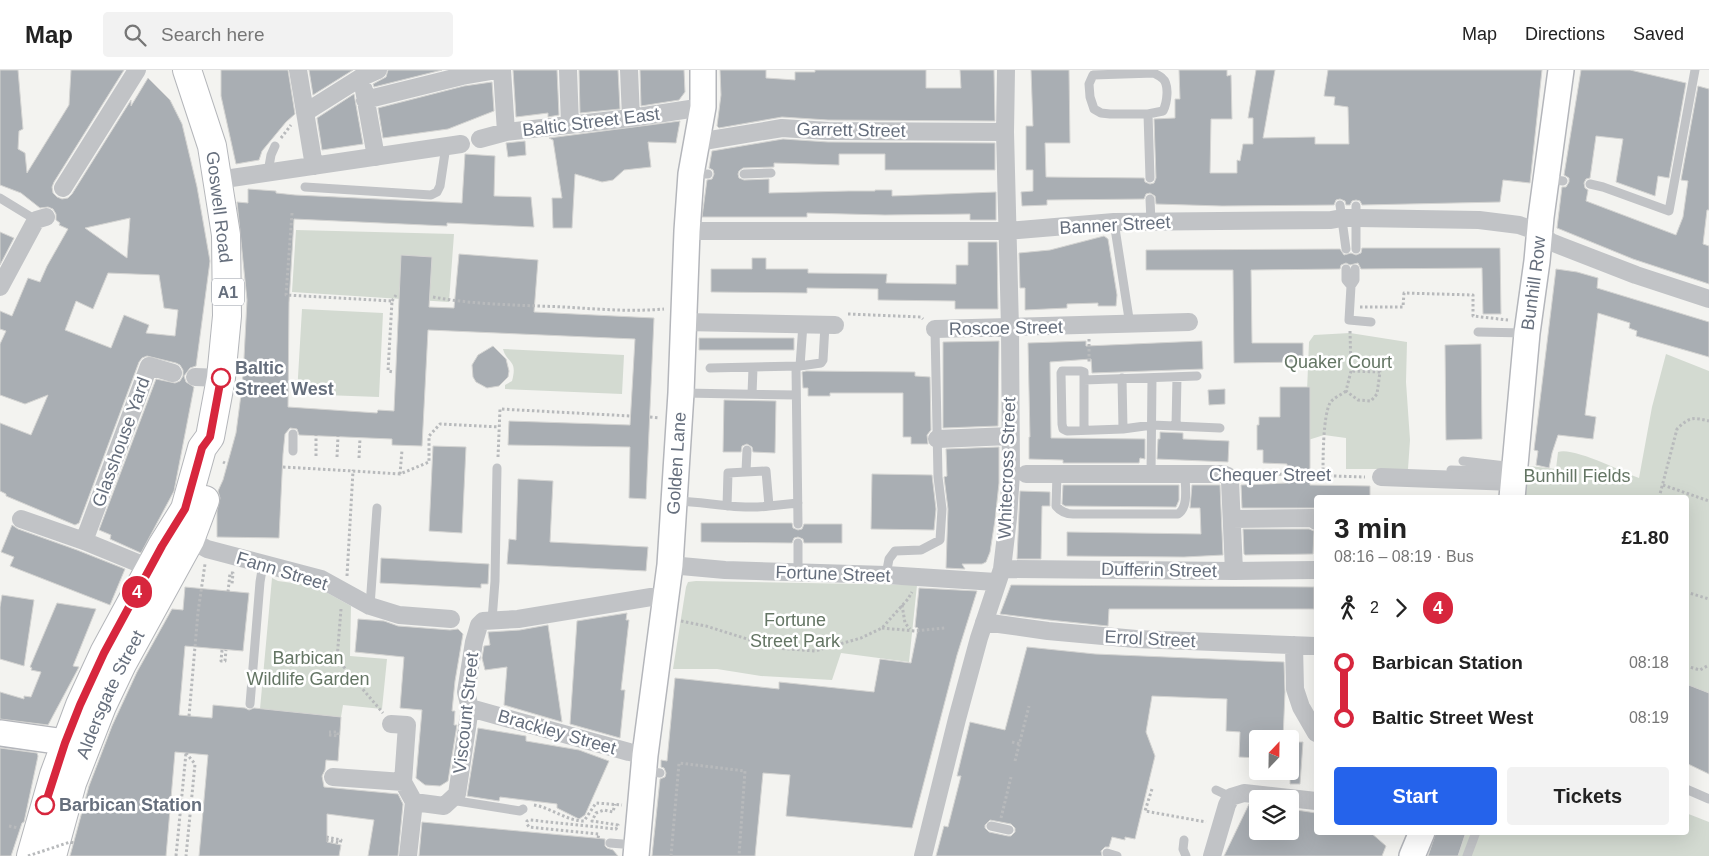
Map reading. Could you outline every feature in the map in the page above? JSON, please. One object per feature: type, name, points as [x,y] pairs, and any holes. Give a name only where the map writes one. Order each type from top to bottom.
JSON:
[{"type":"main road","name":"Goswell Road","points":[[187,70],[212,146],[226,235],[228,280],[227,316],[208,377],[210,437],[202,448],[185,509],[189,544]]},
{"type":"main road","name":"Aldersgate Street","points":[[29,856],[65,743],[104,653],[150,568],[189,544]]},
{"type":"main road","name":"Aldersgate Street","points":[[63,849],[72,783],[102,706],[122,664],[189,544]]},
{"type":"street","points":[[63,188],[137,70]]},
{"type":"street","points":[[298,70],[300,116],[314,166]]},
{"type":"street","points":[[300,116],[360,78],[378,70]]},
{"type":"street","points":[[365,100],[462,76],[497,70]]},
{"type":"street","points":[[502,70],[506,132]]},
{"type":"street","points":[[568,70],[570,124]]},
{"type":"street","points":[[629,70],[631,118]]},
{"type":"street","name":"Golden Lane","points":[[637,851],[640,806],[650,766],[670,565],[681,393],[676,315],[687,230],[700,174],[698,142],[703,107],[702,70]]},
{"type":"street","name":"Whitecross Street","points":[[924,856],[954,728],[999,575],[1008,518],[1010,328],[1005,132],[1006,70]]},
{"type":"street","name":"Bunhill Row","points":[[1514,480],[1518,326],[1538,261],[1539,235],[1555,180],[1561,70]]},
{"type":"street","points":[[360,78],[376,157]]},
{"type":"street","name":"Baltic Street East","points":[[480,139],[506,132],[631,118],[703,107]]},
{"type":"street","name":"Garrett Street","points":[[698,142],[782,128],[1005,132]]},
{"type":"street","points":[[218,180],[453,145]]},
{"type":"street","name":"Banner Street","points":[[687,230],[1007,231],[1114,222],[1331,220],[1349,212],[1479,220],[1525,226],[1551,242],[1636,275],[1709,298]]},
{"type":"street","points":[[0,287],[41,218]]},
{"type":"street","points":[[676,315],[830,325]]},
{"type":"street","name":"Roscoe Street","points":[[935,329],[1190,322]]},
{"type":"street","name":"Glasshouse Yard","points":[[84,541],[149,366],[173,373]]},
{"type":"street","points":[[937,439],[1010,436]]},
{"type":"street","name":"Chequer Street","points":[[1026,474],[1223,474],[1228,476]]},
{"type":"street","points":[[1228,476],[1230,481],[1234,571]]},
{"type":"street","points":[[1381,477],[1514,480]]},
{"type":"street","points":[[1232,519],[1314,518]]},
{"type":"street","points":[[21,519],[84,541],[150,568]]},
{"type":"street","name":"Fann Street","points":[[189,544],[321,580],[370,606],[399,615],[451,619]]},
{"type":"street","name":"Fortune Street","points":[[670,565],[725,570],[914,577],[999,575]]},
{"type":"street","name":"Dufferin Street","points":[[999,575],[1314,570]]},
{"type":"street","points":[[486,622],[518,619],[651,598],[667,598]]},
{"type":"street","name":"Viscount Street","points":[[451,800],[457,794],[470,708],[466,692],[474,642],[486,622]]},
{"type":"street","name":"Errol Street","points":[[984,622],[1048,631],[1136,639],[1314,646]]},
{"type":"street","points":[[1294,645],[1295,689],[1301,707],[1314,730]]},
{"type":"street","name":"Brackley Street","points":[[470,708],[628,752],[650,766]]},
{"type":"street","points":[[392,724],[407,726],[403,782],[414,802],[408,856]]},
{"type":"street","points":[[0,733],[57,740],[65,743]]},
{"type":"street","points":[[333,777],[403,782]]},
{"type":"street","points":[[1212,856],[1222,825],[1224,794],[1244,793],[1314,801]]},
{"type":"street","points":[[414,802],[444,806],[451,800]]},
{"type":"street","points":[[1412,856],[1421,835]]},
{"type":"lane","points":[[1590,184],[1669,211],[1695,70]]},
{"type":"lane","points":[[1154,73],[1163,78],[1166,83],[1166,104],[1163,111],[1148,114],[1101,113],[1094,109],[1090,98],[1090,79],[1093,75],[1154,73]]},
{"type":"lane","points":[[1148,114],[1150,178]]},
{"type":"lane","points":[[304,187],[431,195],[437,192],[440,186],[453,145]]},
{"type":"lane","points":[[268,172],[271,155],[275,146]]},
{"type":"lane","points":[[744,174],[771,173]]},
{"type":"lane","points":[[0,198],[41,218]]},
{"type":"lane","points":[[1150,199],[1151,222]]},
{"type":"lane","points":[[1349,212],[1356,249]]},
{"type":"lane","points":[[1346,249],[1349,212]]},
{"type":"lane","points":[[1114,222],[1130,325]]},
{"type":"lane","points":[[1350,269],[1346,280],[1351,286],[1349,320],[1371,322]]},
{"type":"lane","points":[[798,524],[796,394],[803,324]]},
{"type":"lane","points":[[710,368],[798,367],[821,363],[830,325]]},
{"type":"lane","points":[[1478,332],[1518,326]]},
{"type":"lane","points":[[886,575],[890,559],[895,551],[921,550],[940,540],[942,509],[938,477],[935,329]]},
{"type":"lane","points":[[752,394],[753,368]]},
{"type":"lane","points":[[1084,430],[1086,380],[1084,372],[1062,371],[1063,428],[1067,431],[1123,429],[1152,425],[1220,428]]},
{"type":"lane","points":[[1086,380],[1197,376]]},
{"type":"lane","points":[[1176,426],[1177,377]]},
{"type":"lane","points":[[1122,378],[1123,429]]},
{"type":"lane","points":[[1151,475],[1152,378]]},
{"type":"lane","points":[[681,393],[796,394]]},
{"type":"lane","points":[[293,434],[293,451]]},
{"type":"lane","points":[[746,471],[747,450]]},
{"type":"lane","points":[[1463,461],[1514,480]]},
{"type":"lane","points":[[486,622],[495,581],[497,468]]},
{"type":"lane","points":[[1451,470],[1514,480]]},
{"type":"lane","points":[[727,506],[728,473],[746,471],[767,472],[769,506]]},
{"type":"lane","points":[[1057,474],[1056,506],[1060,510],[1073,514],[1178,514],[1182,512],[1185,505],[1185,475]]},
{"type":"lane","points":[[675,500],[750,508],[798,503]]},
{"type":"lane","points":[[370,606],[377,508]]},
{"type":"lane","points":[[798,543],[798,572]]},
{"type":"lane","points":[[250,704],[263,564]]},
{"type":"lane","points":[[1689,790],[1709,799]]},
{"type":"lane","points":[[451,800],[520,811],[525,807]]},
{"type":"lane","points":[[995,827],[1009,830]]},
{"type":"lane","points":[[1467,856],[1475,835]]},
{"type":"lane","points":[[1184,840],[1183,849],[1186,856]]},
{"type":"lane","points":[[610,843],[637,851]]},
{"type":"lane","points":[[1107,853],[1117,856]]},
{"type":"path","points":[[275,146],[300,116]]},
{"type":"path","points":[[292,213],[286,295],[392,301]]},
{"type":"path","points":[[1350,306],[1403,307],[1404,293],[1473,296],[1473,316],[1518,326]]},
{"type":"path","points":[[393,372],[388,371],[392,301],[396,295]]},
{"type":"path","points":[[433,297],[458,301],[676,315]]},
{"type":"path","name":"Roscoe Street","points":[[830,325],[845,314],[921,317],[935,329]]},
{"type":"path","points":[[1322,474],[1324,435],[1329,406],[1331,402],[1346,391],[1351,371],[1349,320]]},
{"type":"path","points":[[1086,380],[1088,326]]},
{"type":"path","points":[[1346,391],[1358,400],[1371,401],[1377,394],[1379,387],[1380,372],[1351,371]]},
{"type":"path","points":[[497,468],[500,409],[631,416]]},
{"type":"path","points":[[650,417],[662,418]]},
{"type":"path","points":[[1660,495],[1677,429],[1685,421],[1696,417],[1709,421]]},
{"type":"path","points":[[283,467],[400,474],[428,462],[429,436],[440,424],[499,426]]},
{"type":"path","points":[[316,435],[316,456]]},
{"type":"path","points":[[337,457],[338,436]]},
{"type":"path","points":[[360,438],[360,458]]},
{"type":"path","points":[[400,474],[402,450]]},
{"type":"path","points":[[347,578],[353,471]]},
{"type":"path","name":"Chequer Street","points":[[1228,476],[1243,473],[1381,477]]},
{"type":"path","points":[[1663,486],[1709,501]]},
{"type":"path","points":[[189,544],[198,612],[189,716]]},
{"type":"path","points":[[228,592],[231,574],[232,584]]},
{"type":"path","points":[[678,621],[706,626],[776,648],[815,651],[861,638],[882,628],[908,599],[915,588],[914,577]]},
{"type":"path","points":[[1689,593],[1709,599]]},
{"type":"path","points":[[902,605],[905,623],[910,630]]},
{"type":"path","points":[[341,606],[337,659],[392,724]]},
{"type":"path","points":[[882,628],[910,630],[945,628]]},
{"type":"path","points":[[1689,667],[1700,670],[1709,665]]},
{"type":"path","points":[[1015,761],[1029,706]]},
{"type":"path","points":[[1012,742],[1020,744]]},
{"type":"path","points":[[176,856],[186,753],[195,764],[186,856]]},
{"type":"path","points":[[671,856],[679,763],[745,771],[739,856]]},
{"type":"path","points":[[995,827],[1011,777]]},
{"type":"path","points":[[1152,789],[1146,811],[1222,825]]},
{"type":"path","points":[[525,807],[546,807],[576,821],[584,821],[596,803],[640,806]]},
{"type":"path","points":[[599,834],[529,827],[526,824],[530,820],[616,830],[618,825],[598,823],[592,820],[596,813],[604,810],[613,812],[615,804]]},
{"type":"path","points":[[29,856],[70,842],[63,849]]},
{"type":"green space","points":[[296,230],[454,234],[449,302],[292,292]]},
{"type":"green space","points":[[302,309],[383,313],[379,397],[297,394]]},
{"type":"green space","name":"Quaker Court","points":[[1350,333],[1407,342],[1406,382],[1410,440],[1408,469],[1346,469],[1346,438],[1324,435],[1305,441],[1309,342],[1314,335]]},
{"type":"green space","points":[[503,349],[624,355],[622,394],[505,389],[505,385],[512,381],[514,369]]},
{"type":"green space","name":"Bunhill Fields","points":[[1666,354],[1709,371],[1709,693],[1689,685],[1689,495],[1525,495],[1529,466],[1556,469],[1558,452],[1565,451],[1586,456],[1639,478],[1652,407]]},
{"type":"green space","name":"Barbican Wildlife Garden","points":[[272,578],[278,581],[315,586],[351,606],[350,656],[387,659],[382,709],[343,705],[341,717],[260,709]]},
{"type":"green space","name":"Fortune Street Park","points":[[688,582],[917,585],[909,662],[841,653],[832,680],[761,676],[717,669],[673,669],[686,587]]},
{"type":"green space","points":[[1689,814],[1709,822],[1709,856],[1458,856],[1465,835],[1689,835]]},
{"type":"building","points":[[0,70],[18,70],[23,129],[19,131],[18,149],[25,153],[27,173],[69,105],[71,70],[124,70],[54,182],[52,187],[53,193],[62,199],[68,198],[72,194],[131,100],[131,106],[148,78],[170,100],[182,124],[197,187],[210,261],[196,366],[190,368],[184,376],[186,382],[194,387],[174,491],[141,553],[110,539],[111,535],[99,530],[156,379],[175,383],[180,381],[183,376],[183,370],[176,363],[147,356],[139,362],[79,523],[75,525],[6,496],[6,494],[0,491],[0,423],[31,435],[48,395],[25,404],[0,395],[0,344],[6,331],[0,329],[0,311],[12,316],[28,278],[40,282],[68,229],[59,225],[60,223],[56,220],[56,214],[53,209],[48,207],[40,208],[21,193],[0,185]],"holes":[[[130,218],[127,258],[85,228]],[[108,273],[159,275],[164,308],[178,310],[175,336],[146,333],[149,325],[124,315],[111,348],[65,330],[76,301],[93,309]]]},
{"type":"building","points":[[221,70],[288,70],[295,114],[262,151],[259,160],[236,164],[221,96]]},
{"type":"building","points":[[309,70],[353,70],[313,95]]},
{"type":"building","points":[[388,70],[442,70],[374,87],[373,84],[386,77]]},
{"type":"building","points":[[513,70],[557,70],[559,115],[548,117],[548,113],[516,117]]},
{"type":"building","points":[[579,70],[618,70],[620,109],[580,113]]},
{"type":"building","points":[[640,70],[684,70],[685,92],[679,100],[641,106]]},
{"type":"building","points":[[720,70],[766,70],[766,78],[795,80],[795,72],[815,72],[815,70],[926,70],[926,88],[961,88],[960,70],[994,70],[995,121],[828,120],[782,117],[719,128],[717,126],[721,95]]},
{"type":"building","points":[[1031,70],[1069,70],[1070,143],[1045,143],[1046,177],[1144,178],[1145,182],[1150,184],[1154,183],[1156,178],[1154,119],[1175,118],[1175,99],[1180,99],[1179,70],[1227,70],[1227,76],[1231,75],[1232,119],[1211,119],[1210,173],[1237,173],[1237,160],[1240,161],[1243,144],[1253,144],[1253,118],[1248,118],[1256,70],[1275,70],[1263,138],[1315,137],[1315,144],[1349,144],[1348,107],[1334,105],[1335,97],[1324,96],[1328,70],[1542,70],[1530,183],[1503,180],[1500,202],[1362,205],[1360,201],[1356,200],[1352,201],[1350,205],[1346,205],[1345,201],[1340,199],[1336,200],[1334,205],[1222,206],[1156,204],[1155,196],[1150,193],[1146,194],[1144,199],[1047,200],[1047,205],[1022,206],[1021,192],[1033,191],[1033,170],[1026,170],[1026,126],[1033,126]]},
{"type":"building","points":[[1581,70],[1630,70],[1686,83],[1669,178],[1658,176],[1655,196],[1616,182],[1623,139],[1596,136],[1590,178],[1586,179],[1584,183],[1585,188],[1588,190],[1586,201],[1676,235],[1683,217],[1688,181],[1681,180],[1698,86],[1709,89],[1709,210],[1707,210],[1703,244],[1709,246],[1709,284],[1633,259],[1557,228],[1562,187],[1566,187],[1569,182],[1569,178],[1564,175]]},
{"type":"building","points":[[492,82],[494,111],[448,129],[383,138],[378,108],[464,86]]},
{"type":"building","points":[[354,94],[363,144],[322,150],[317,118]]},
{"type":"building","points":[[680,121],[676,143],[648,142],[651,167],[624,170],[613,180],[602,182],[575,174],[572,228],[553,228],[552,198],[562,198],[553,140],[549,138]]},
{"type":"building","points":[[783,139],[828,142],[995,143],[995,170],[885,170],[885,154],[839,154],[839,165],[774,163],[774,167],[743,168],[738,174],[739,178],[744,180],[769,179],[769,193],[892,190],[892,196],[996,192],[996,220],[970,220],[970,214],[885,215],[807,213],[807,217],[702,217],[707,180],[712,179],[714,174],[713,170],[709,168],[712,151]]},
{"type":"building","points":[[525,141],[526,155],[508,157],[506,143]]},
{"type":"building","points":[[465,154],[495,156],[494,196],[531,197],[534,227],[447,223],[447,226],[294,219],[289,303],[288,407],[377,413],[378,410],[394,411],[401,255],[432,257],[429,307],[454,308],[459,254],[538,260],[534,312],[654,318],[646,499],[629,498],[630,447],[508,445],[509,421],[630,425],[635,339],[428,330],[422,446],[392,445],[392,439],[299,435],[297,429],[290,428],[285,434],[283,454],[279,538],[217,537],[217,511],[220,498],[218,491],[223,480],[236,433],[244,358],[247,300],[237,202],[248,203],[248,189],[276,191],[276,193],[295,195],[462,203]]},
{"type":"building","points":[[0,232],[14,238],[0,265]]},
{"type":"building","points":[[1104,236],[1108,239],[1117,295],[1116,306],[1098,306],[1098,303],[1067,304],[1067,308],[1025,310],[1025,288],[1020,288],[1019,253],[1050,250]]},
{"type":"building","points":[[968,242],[997,242],[998,309],[955,309],[955,301],[878,300],[878,289],[807,288],[807,293],[711,292],[711,269],[752,269],[752,258],[766,258],[766,269],[808,269],[808,273],[887,274],[886,283],[956,284],[956,265],[968,265]]},
{"type":"building","points":[[1362,248],[1500,248],[1501,314],[1483,314],[1482,268],[1361,269],[1358,263],[1350,265],[1346,263],[1341,265],[1340,269],[1251,270],[1252,343],[1303,343],[1303,362],[1234,363],[1233,270],[1146,270],[1146,250],[1340,249],[1344,255],[1351,253],[1356,255],[1361,253]]},
{"type":"building","points":[[1556,269],[1598,278],[1597,288],[1709,322],[1709,357],[1636,336],[1637,331],[1629,328],[1630,323],[1598,313],[1585,415],[1596,417],[1593,439],[1558,435],[1549,468],[1536,465],[1538,451],[1534,450]]},
{"type":"building","points":[[699,338],[794,338],[794,350],[699,350]]},
{"type":"building","points":[[999,341],[998,426],[943,428],[943,342]]},
{"type":"building","points":[[1086,341],[1086,346],[1202,341],[1203,369],[1092,373],[1091,359],[1050,362],[1051,438],[1145,439],[1145,459],[1140,458],[1139,463],[1063,463],[1063,460],[1029,459],[1028,343]]},
{"type":"building","points":[[1481,344],[1482,439],[1446,440],[1445,345]]},
{"type":"building","points":[[493,346],[506,359],[509,371],[508,377],[499,386],[487,388],[476,382],[473,377],[472,365],[478,355]]},
{"type":"building","points":[[802,372],[915,372],[915,376],[930,377],[931,430],[927,435],[928,444],[911,444],[911,437],[903,437],[903,393],[830,393],[830,396],[808,396],[808,388],[803,388]]},
{"type":"building","points":[[1280,387],[1310,387],[1310,485],[1370,486],[1370,495],[1314,495],[1314,508],[1242,508],[1241,485],[1287,483],[1287,464],[1263,463],[1263,450],[1257,450],[1257,425],[1259,425],[1259,417],[1280,417]]},
{"type":"building","points":[[1225,389],[1225,404],[1209,405],[1208,390]]},
{"type":"building","points":[[724,400],[776,401],[775,453],[753,452],[752,447],[747,444],[742,446],[741,452],[723,452]]},
{"type":"building","points":[[1160,432],[1183,433],[1183,439],[1229,441],[1228,462],[1157,459]]},
{"type":"building","points":[[433,446],[466,447],[462,533],[429,531]]},
{"type":"building","points":[[999,447],[999,483],[995,520],[990,552],[986,562],[982,564],[962,564],[965,569],[946,568],[948,509],[944,477],[947,476],[946,449]]},
{"type":"building","points":[[872,474],[932,475],[936,509],[934,530],[871,529]]},
{"type":"building","points":[[518,479],[553,481],[550,542],[648,547],[646,571],[507,564],[509,539],[516,540]]},
{"type":"building","points":[[1063,485],[1179,485],[1179,500],[1176,507],[1065,506],[1062,504]]},
{"type":"building","points":[[1192,485],[1220,485],[1223,555],[1184,557],[1067,556],[1067,532],[1201,534],[1200,508],[1190,508]]},
{"type":"building","points":[[1020,491],[1050,492],[1050,506],[1042,506],[1041,559],[1017,559]]},
{"type":"building","points":[[701,523],[792,523],[793,528],[798,530],[802,529],[804,524],[842,524],[842,543],[804,543],[803,539],[798,537],[794,538],[792,543],[701,542]]},
{"type":"building","points":[[12,525],[18,529],[125,569],[110,605],[10,566],[14,557],[1,552]]},
{"type":"building","points":[[1243,529],[1309,529],[1314,531],[1313,554],[1245,555]]},
{"type":"building","points":[[381,558],[489,564],[488,584],[481,584],[481,588],[380,583]]},
{"type":"building","points":[[1011,585],[1314,587],[1314,609],[1109,609],[1108,626],[1000,614]]},
{"type":"building","points":[[185,587],[249,593],[243,651],[185,646],[179,715],[212,718],[213,705],[249,710],[254,708],[341,717],[338,761],[326,760],[322,776],[324,787],[398,794],[403,804],[398,856],[368,856],[374,820],[327,814],[327,842],[341,845],[339,856],[199,856],[208,755],[175,752],[166,856],[70,856],[89,786],[112,726],[137,672],[172,609],[183,610]]},
{"type":"building","points":[[919,588],[977,591],[957,655],[912,828],[786,816],[790,775],[763,773],[755,856],[652,856],[660,779],[665,777],[666,773],[664,768],[661,767],[661,760],[667,761],[675,678],[779,689],[779,682],[874,692],[880,659],[911,663],[918,628],[915,627]]},
{"type":"building","points":[[2,595],[34,600],[24,666],[0,659],[0,607]]},
{"type":"building","points":[[57,603],[96,609],[73,666],[79,667],[48,725],[0,719],[0,692],[24,699],[24,696],[31,697],[41,672],[31,670],[32,668],[30,667]]},
{"type":"building","points":[[627,613],[626,620],[629,620],[621,690],[625,690],[620,738],[570,724],[577,621]]},
{"type":"building","points":[[358,619],[384,621],[398,626],[458,629],[463,634],[452,711],[455,711],[454,725],[457,725],[448,781],[440,786],[425,785],[416,778],[422,710],[400,708],[404,657],[355,652]]},
{"type":"building","points":[[548,625],[562,722],[504,705],[507,667],[485,670],[482,658],[484,646],[490,645],[488,632],[520,630]]},
{"type":"building","points":[[1027,647],[1095,654],[1284,662],[1283,730],[1249,730],[1249,758],[1239,757],[1240,732],[1226,731],[1227,699],[1152,696],[1146,732],[1155,756],[1135,839],[1125,837],[1125,840],[1112,837],[1109,847],[1105,847],[1101,851],[1102,856],[936,856],[944,826],[948,827],[961,776],[957,776],[970,722],[1005,730]],"holes":[[[990,820],[1011,824],[1015,828],[1015,832],[1008,836],[989,832],[985,825]]]},
{"type":"building","points":[[1689,685],[1709,693],[1709,774],[1689,764]]},
{"type":"building","points":[[478,728],[526,736],[526,741],[579,750],[609,761],[585,815],[579,819],[557,808],[557,804],[500,797],[499,801],[467,796]]},
{"type":"building","points":[[1299,742],[1303,742],[1300,784],[1290,784],[1290,780],[1299,780]]},
{"type":"building","points":[[0,748],[37,753],[38,756],[24,822],[22,823],[11,856],[0,856]]},
{"type":"building","points":[[1249,804],[1249,840],[1299,840],[1299,810],[1314,813],[1314,835],[1373,835],[1386,846],[1382,856],[1224,856]]},
{"type":"building","points":[[422,822],[605,839],[605,846],[613,850],[618,856],[419,856]]},
{"type":"building","points":[[1435,835],[1465,835],[1458,856],[1428,856]]},
{"type":"bus line","name":"4","points":[[45,805],[65,743],[104,653],[162,546],[185,509],[202,448],[210,437],[221,378]]},
{"type":"place","name":"Baltic Street West","points":[[221,378]]},
{"type":"place","name":"Barbican Station","points":[[45,805]]}]
